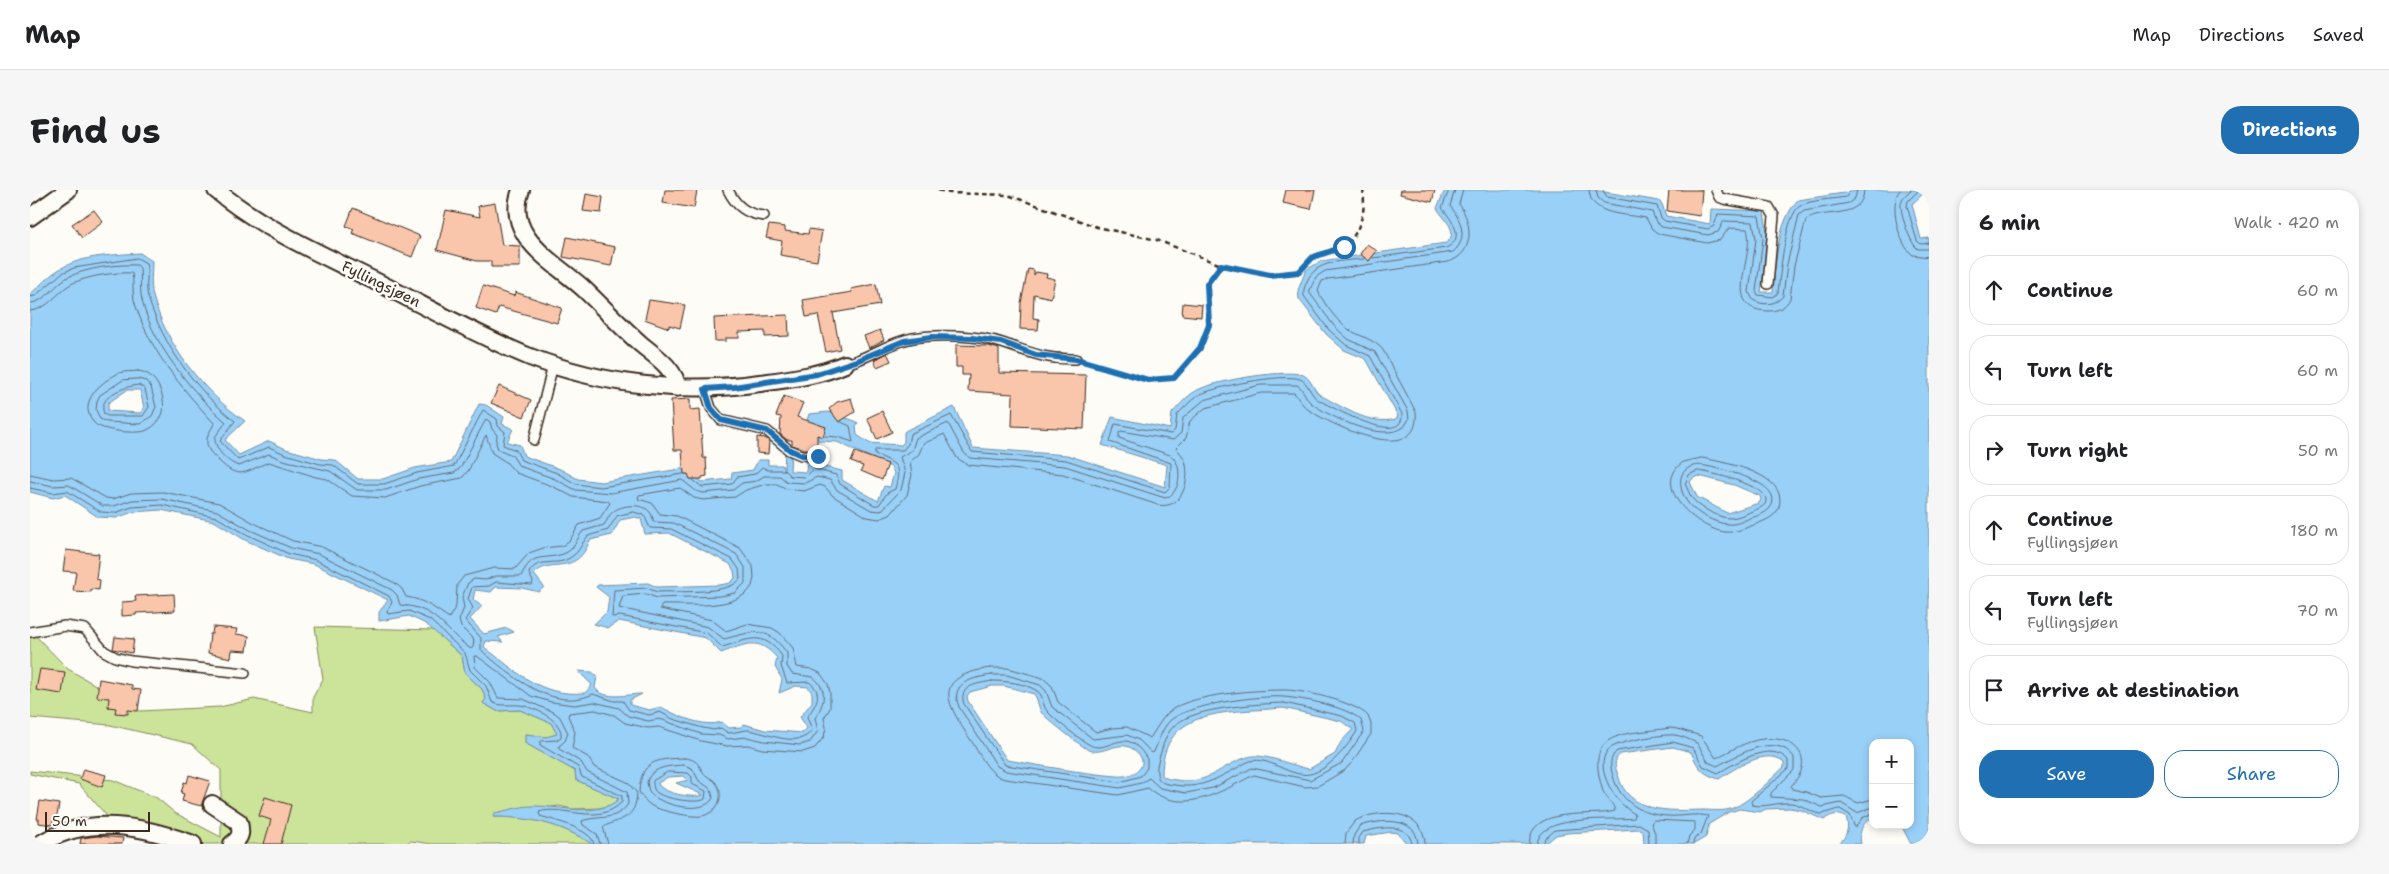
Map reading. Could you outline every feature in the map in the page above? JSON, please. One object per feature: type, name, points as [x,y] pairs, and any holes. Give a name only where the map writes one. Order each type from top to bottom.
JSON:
[{"type":"street","points":[[31,215],[68,190]]},
{"type":"street","name":"Fyllingsjøen","points":[[216,190],[255,218],[308,248],[493,341],[553,365],[610,379],[677,388],[705,389],[791,379],[817,374],[845,364]]},
{"type":"street","points":[[520,190],[517,210],[520,225],[525,235],[542,255],[583,288],[619,324],[656,356],[672,374],[677,388]]},
{"type":"street","points":[[212,804],[239,822],[241,832],[238,840],[232,844]]},
{"type":"street","points":[[40,844],[79,827],[92,825],[138,829],[168,835],[192,844]]},
{"type":"lane","points":[[728,190],[736,204],[746,212],[764,216]]},
{"type":"lane","points":[[1716,190],[1719,197],[1724,199],[1769,207],[1774,216],[1768,284]]},
{"type":"lane","name":"Fyllingsjøen","points":[[845,364],[904,341],[932,337],[981,339],[1001,342],[1036,355],[1076,359]]},
{"type":"lane","points":[[534,440],[553,365]]},
{"type":"lane","points":[[705,389],[711,408],[721,420],[767,431],[790,450],[801,455],[818,456]]},
{"type":"lane","points":[[30,632],[76,626],[85,629],[104,651],[115,657],[131,661],[245,673]]},
{"type":"path","points":[[938,190],[950,193],[1008,195],[1097,228],[1157,240],[1221,265],[1270,275],[1299,272],[1313,257],[1349,243],[1363,217],[1365,203],[1363,190]]},
{"type":"path","points":[[1076,359],[1148,380],[1174,378],[1200,348],[1209,325],[1207,284],[1221,265]]},
{"type":"green space","points":[[315,627],[433,630],[462,656],[465,673],[482,689],[486,699],[483,703],[497,711],[520,710],[551,723],[557,734],[547,737],[526,734],[525,743],[575,771],[576,780],[619,799],[612,805],[599,808],[573,809],[558,806],[494,817],[521,818],[545,823],[569,831],[592,844],[432,844],[411,841],[405,844],[187,844],[112,822],[79,784],[30,774],[30,771],[113,780],[157,798],[175,813],[221,837],[221,770],[192,744],[110,725],[30,718],[30,630],[68,669],[140,711],[220,707],[254,699],[313,712],[313,697],[323,679]]},
{"type":"water","points":[[1445,190],[1593,190],[1659,201],[1666,216],[1710,224],[1711,209],[1764,211],[1768,239],[1761,292],[1773,292],[1782,231],[1791,209],[1798,200],[1863,190],[1923,190],[1924,193],[1912,204],[1921,239],[1929,238],[1929,844],[1911,844],[1903,829],[1914,829],[1914,739],[1869,739],[1869,820],[1862,828],[1861,844],[1839,844],[1847,832],[1846,817],[1834,815],[1824,820],[1801,810],[1790,808],[1766,809],[1760,812],[1740,809],[1729,812],[1709,824],[1706,837],[1694,844],[1644,844],[1643,831],[1639,829],[1567,833],[1556,835],[1545,844],[1407,844],[1398,833],[1391,832],[1366,836],[1364,844],[592,844],[569,831],[545,823],[520,818],[493,817],[494,813],[527,806],[588,810],[610,805],[619,799],[576,780],[575,771],[525,743],[525,734],[546,737],[557,734],[551,723],[520,710],[497,711],[483,703],[486,699],[482,689],[465,673],[462,656],[426,624],[409,616],[379,621],[379,612],[388,600],[314,564],[288,559],[245,540],[214,521],[161,510],[133,512],[116,518],[98,517],[65,495],[53,498],[30,492],[30,294],[60,269],[88,258],[140,253],[152,261],[151,283],[153,296],[167,332],[188,366],[201,382],[245,421],[225,440],[239,455],[269,441],[286,449],[322,459],[335,460],[358,479],[383,479],[415,468],[451,462],[479,404],[486,405],[504,417],[502,424],[513,429],[507,442],[520,445],[524,456],[560,469],[578,479],[601,482],[686,468],[702,482],[731,479],[732,473],[753,470],[758,460],[768,460],[768,465],[782,465],[784,469],[785,451],[791,454],[790,471],[806,472],[807,458],[818,459],[817,465],[842,471],[842,480],[878,501],[884,486],[890,487],[894,473],[891,467],[837,442],[819,441],[807,420],[809,414],[828,412],[855,421],[858,423],[856,426],[857,435],[869,443],[901,445],[904,442],[904,432],[954,407],[973,448],[1067,455],[1165,487],[1167,465],[1102,445],[1112,417],[1170,429],[1172,413],[1188,396],[1202,388],[1246,377],[1290,373],[1304,375],[1320,395],[1356,414],[1376,420],[1396,419],[1398,416],[1366,359],[1344,350],[1326,334],[1299,299],[1298,290],[1306,270],[1321,261],[1446,243],[1452,234],[1449,225],[1437,208]],"holes":[[[127,390],[140,390],[144,408],[140,413],[108,411],[108,403]],[[1699,476],[1734,485],[1760,496],[1761,500],[1759,503],[1727,513],[1697,497],[1690,482],[1693,478]],[[635,517],[641,519],[645,534],[669,533],[730,564],[735,578],[730,583],[720,585],[657,587],[648,583],[598,585],[596,587],[609,597],[607,612],[594,624],[608,628],[619,621],[706,638],[721,653],[751,644],[758,644],[764,647],[777,658],[775,667],[782,679],[779,693],[796,686],[808,687],[812,693],[812,702],[800,717],[807,728],[803,733],[765,730],[744,724],[741,727],[729,728],[722,722],[699,722],[661,707],[649,710],[630,705],[630,700],[642,694],[611,696],[599,692],[595,688],[597,676],[592,672],[578,671],[592,685],[585,693],[555,691],[530,681],[484,647],[486,641],[503,642],[498,637],[514,632],[507,628],[484,634],[470,619],[482,606],[473,600],[475,590],[491,592],[496,587],[522,588],[539,592],[544,587],[534,574],[548,566],[571,563],[578,559],[590,540],[612,535],[620,520]],[[992,686],[1004,686],[1034,694],[1043,715],[1085,748],[1100,751],[1127,746],[1139,755],[1142,765],[1130,775],[1117,776],[1007,760],[968,701],[967,696],[970,692]],[[1283,708],[1341,721],[1353,729],[1341,742],[1335,754],[1309,769],[1261,756],[1254,756],[1238,761],[1214,774],[1197,780],[1176,780],[1162,775],[1165,752],[1174,736],[1187,724],[1203,717],[1222,713]],[[1673,747],[1691,752],[1701,770],[1719,779],[1742,765],[1760,758],[1777,758],[1784,762],[1784,767],[1753,796],[1733,808],[1726,810],[1664,810],[1652,808],[1641,803],[1631,797],[1623,788],[1615,764],[1620,754]],[[684,776],[688,780],[676,783],[703,795],[692,796],[665,790],[658,783],[668,777]]]},
{"type":"building","points":[[665,190],[697,190],[694,208],[663,203]]},
{"type":"building","points":[[1286,190],[1315,190],[1311,209],[1283,203]]},
{"type":"building","points":[[1401,190],[1435,190],[1432,202],[1400,194]]},
{"type":"building","points":[[1669,190],[1702,190],[1700,216],[1667,211]]},
{"type":"building","points":[[586,194],[603,197],[601,213],[583,211]]},
{"type":"building","points":[[495,203],[502,245],[520,246],[520,267],[491,267],[491,261],[477,261],[437,250],[446,210],[480,217],[478,206]]},
{"type":"building","points":[[353,208],[420,236],[412,257],[352,233],[354,229],[346,226]]},
{"type":"building","points":[[94,210],[103,222],[82,238],[72,224]]},
{"type":"building","points":[[769,225],[785,227],[785,231],[808,234],[809,229],[822,231],[817,261],[780,255],[782,241],[766,238]]},
{"type":"building","points":[[567,237],[615,247],[611,266],[563,257]]},
{"type":"building","points":[[1367,244],[1377,251],[1369,261],[1360,254]]},
{"type":"building","points":[[1028,269],[1034,270],[1034,275],[1036,272],[1047,274],[1046,277],[1055,279],[1051,298],[1034,294],[1033,318],[1039,319],[1038,330],[1020,329],[1021,303]]},
{"type":"building","points":[[876,284],[880,305],[833,313],[840,349],[826,352],[818,315],[806,317],[803,300],[852,292],[851,289]]},
{"type":"building","points":[[483,286],[514,296],[515,292],[562,308],[557,323],[499,307],[496,315],[476,308]]},
{"type":"building","points":[[649,300],[685,305],[680,328],[669,325],[669,328],[645,319]]},
{"type":"building","points":[[1183,303],[1202,305],[1201,317],[1182,315]]},
{"type":"building","points":[[788,315],[789,336],[765,337],[765,331],[739,332],[739,338],[726,338],[726,341],[715,341],[714,318]]},
{"type":"building","points":[[880,330],[884,340],[869,348],[864,336]]},
{"type":"building","points":[[956,345],[989,346],[999,349],[999,373],[1086,375],[1084,429],[1012,426],[1013,394],[968,391],[969,375],[962,375],[962,367],[956,367]]},
{"type":"building","points":[[887,353],[891,361],[877,367],[874,360]]},
{"type":"building","points":[[499,386],[531,400],[524,417],[491,403]]},
{"type":"building","points":[[784,396],[803,403],[797,417],[826,427],[823,437],[817,435],[817,450],[792,445],[792,440],[787,440],[780,434],[781,417],[776,416]]},
{"type":"building","points":[[851,398],[855,412],[839,422],[829,409],[837,402]]},
{"type":"building","points":[[690,399],[690,410],[700,409],[703,458],[706,458],[707,476],[702,477],[702,479],[690,479],[688,474],[684,474],[682,450],[674,450],[671,400]]},
{"type":"building","points":[[882,411],[892,432],[877,439],[867,418]]},
{"type":"building","points":[[757,437],[765,438],[769,441],[768,454],[757,453]]},
{"type":"building","points":[[855,452],[888,464],[882,480],[861,471],[863,466],[851,462]]},
{"type":"building","points":[[66,550],[99,554],[96,579],[100,580],[99,590],[91,589],[91,592],[73,591],[76,572],[63,571]]},
{"type":"building","points":[[174,594],[175,611],[136,613],[136,615],[122,616],[122,602],[136,601],[135,596]]},
{"type":"building","points":[[213,627],[237,629],[236,634],[249,636],[247,651],[232,650],[231,658],[208,653],[210,634],[212,634]]},
{"type":"building","points":[[115,637],[134,639],[132,653],[113,649]]},
{"type":"building","points":[[40,669],[65,672],[62,694],[36,690]]},
{"type":"building","points":[[99,679],[132,685],[132,689],[141,690],[138,711],[128,710],[128,714],[115,713],[116,708],[108,707],[109,698],[97,697]]},
{"type":"building","points":[[83,769],[106,775],[102,787],[80,779]]},
{"type":"building","points":[[189,775],[210,781],[201,806],[182,801],[184,794],[181,793],[184,782],[187,783]]},
{"type":"building","points":[[265,797],[291,805],[281,844],[264,844],[271,820],[259,816]]},
{"type":"building","points":[[40,801],[59,804],[56,822],[53,821],[52,825],[39,823],[39,819],[37,819]]},
{"type":"building","points":[[97,836],[123,838],[122,844],[80,844],[81,838]]},
{"type":"route","points":[[818,456],[801,455],[790,450],[767,431],[721,420],[711,408],[705,389],[734,387],[817,374],[856,361],[913,338],[932,337],[972,338],[1001,342],[1036,355],[1076,359],[1148,380],[1174,378],[1200,348],[1209,325],[1207,284],[1221,265],[1270,275],[1299,272],[1313,257],[1344,247]]}]
